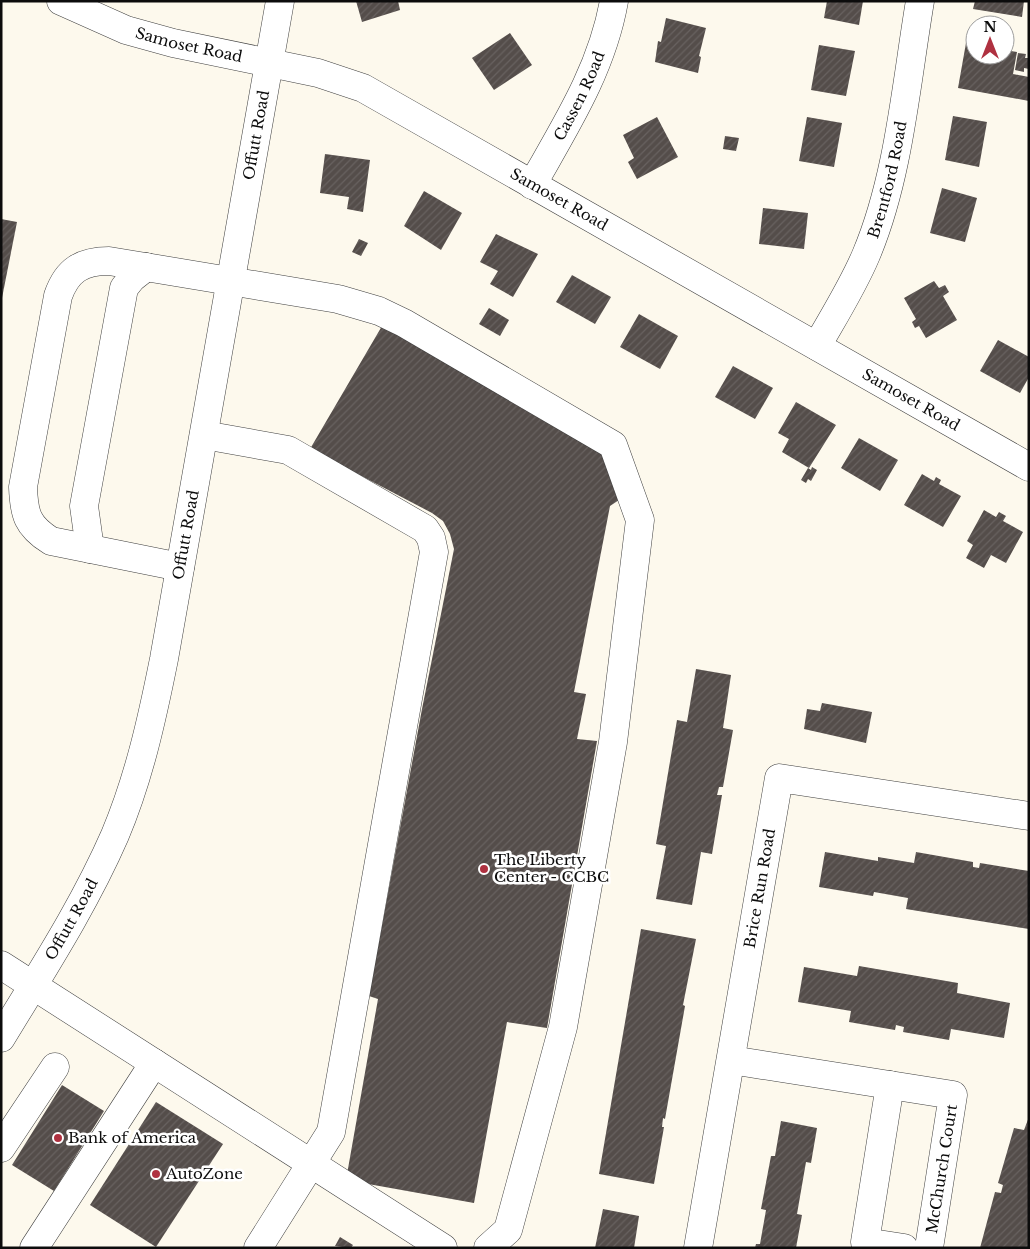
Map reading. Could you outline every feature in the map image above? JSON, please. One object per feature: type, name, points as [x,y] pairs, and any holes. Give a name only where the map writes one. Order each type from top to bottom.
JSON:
[{"type":"street","name":"Samoset Road","points":[[61,1],[126,30],[173,43],[318,72],[363,88],[1029,467]]},
{"type":"street","name":"Offutt Road","points":[[1,1038],[33,986],[97,872],[129,797],[153,715],[280,1]]},
{"type":"street","name":"Cassen Road","points":[[532,185],[588,86],[603,50],[614,1]]},
{"type":"street","name":"Brentford Road","points":[[817,346],[849,290],[866,254],[881,210],[891,173],[920,1]]},
{"type":"street","points":[[180,567],[51,541],[38,533],[29,523],[24,505],[23,487],[58,296],[61,287],[79,266],[93,261],[109,261],[338,299],[379,311],[404,322],[613,445],[640,520],[613,742],[563,1027],[508,1230],[488,1248]]},
{"type":"street","points":[[90,549],[84,506],[124,288],[132,278],[146,267]]},
{"type":"street","points":[[204,435],[288,450],[425,529],[431,538],[434,552],[331,1132],[258,1248]]},
{"type":"street","name":"Brice Run Road","points":[[698,1248],[779,778],[1029,816]]},
{"type":"street","points":[[1,965],[444,1248]]},
{"type":"street","name":"McChurch Court","points":[[731,1060],[953,1095],[929,1248]]},
{"type":"street","points":[[34,1248],[154,1063]]},
{"type":"street","points":[[1,1148],[55,1067]]},
{"type":"street","points":[[890,1085],[865,1242],[904,1248]]},
{"type":"building","points":[[356,1],[398,1],[400,10],[362,22]]},
{"type":"building","points":[[827,1],[863,1],[859,25],[824,18]]},
{"type":"building","points":[[975,1],[1024,1],[1022,17],[973,9]]},
{"type":"building","points":[[666,18],[706,28],[699,56],[701,57],[698,73],[655,62],[658,41],[661,42]]},
{"type":"building","points":[[510,33],[532,65],[494,90],[472,58]]},
{"type":"building","points":[[819,45],[855,51],[846,96],[811,90]]},
{"type":"building","points":[[965,49],[965,65],[1015,65],[1013,74],[1029,77],[1029,101],[958,88]]},
{"type":"building","points":[[1018,53],[1026,54],[1025,58],[1029,58],[1029,69],[1024,68],[1024,72],[1015,70]]},
{"type":"building","points":[[953,116],[987,122],[979,167],[945,160]]},
{"type":"building","points":[[657,117],[678,157],[637,179],[628,162],[634,158],[623,135]]},
{"type":"building","points":[[807,117],[842,123],[834,167],[799,161]]},
{"type":"building","points":[[725,136],[739,138],[736,151],[723,149]]},
{"type":"building","points":[[325,154],[370,160],[363,212],[347,209],[349,197],[320,193]]},
{"type":"building","points":[[942,188],[977,198],[965,242],[930,233]]},
{"type":"building","points":[[424,191],[462,213],[441,250],[404,226]]},
{"type":"building","points":[[763,208],[808,213],[804,249],[759,244]]},
{"type":"building","points":[[1,219],[17,222],[2,298],[1,298]]},
{"type":"building","points":[[496,234],[538,254],[513,297],[490,284],[498,271],[480,262]]},
{"type":"building","points":[[359,239],[368,243],[361,256],[352,252]]},
{"type":"building","points":[[572,275],[611,297],[595,324],[556,302]]},
{"type":"building","points":[[934,281],[939,288],[945,285],[949,292],[943,296],[957,320],[926,338],[919,326],[915,328],[912,322],[916,319],[904,298]]},
{"type":"building","points":[[489,308],[509,320],[500,336],[479,324]]},
{"type":"building","points":[[639,314],[678,336],[660,369],[620,347]]},
{"type":"building","points":[[382,326],[600,450],[619,500],[610,506],[574,692],[586,694],[577,739],[597,741],[547,1028],[507,1022],[474,1203],[346,1180],[378,999],[369,996],[422,709],[454,549],[450,534],[443,521],[432,513],[310,449]]},
{"type":"building","points":[[998,340],[1029,357],[1029,377],[1020,393],[980,371]]},
{"type":"building","points":[[733,366],[773,388],[755,419],[715,397]]},
{"type":"building","points":[[796,402],[836,425],[809,468],[782,452],[789,439],[778,433]]},
{"type":"building","points":[[859,438],[898,460],[880,491],[841,468]]},
{"type":"building","points":[[812,467],[817,470],[811,481],[808,479],[806,483],[801,480],[808,468],[811,470]]},
{"type":"building","points":[[922,474],[934,481],[936,477],[941,480],[939,484],[961,496],[943,527],[904,505]]},
{"type":"building","points":[[984,510],[996,517],[999,512],[1006,516],[1003,521],[1023,532],[1006,563],[991,555],[984,568],[966,558],[973,545],[967,541]]},
{"type":"building","points":[[696,669],[731,675],[723,728],[733,730],[723,787],[719,787],[717,795],[722,795],[712,854],[701,852],[692,905],[656,899],[666,846],[656,844],[677,720],[687,722]]},
{"type":"building","points":[[822,703],[872,712],[866,743],[804,729],[807,709],[820,711]]},
{"type":"building","points":[[825,852],[878,861],[878,857],[914,863],[916,852],[973,862],[973,867],[979,868],[980,863],[1029,871],[1029,929],[906,909],[908,898],[874,892],[873,896],[819,887]]},
{"type":"building","points":[[641,929],[696,939],[683,1005],[685,1006],[665,1119],[663,1118],[662,1127],[664,1127],[654,1184],[599,1174]]},
{"type":"building","points":[[859,966],[958,983],[957,993],[1010,1003],[1004,1038],[951,1029],[949,1040],[903,1032],[904,1027],[896,1025],[895,1030],[849,1022],[851,1011],[798,1002],[804,967],[857,976]]},
{"type":"building","name":"Bank of America","points":[[62,1085],[104,1111],[54,1191],[12,1165]]},
{"type":"building","name":"AutoZone","points":[[156,1102],[223,1144],[156,1247],[90,1205]]},
{"type":"building","points":[[1029,1117],[1029,1248],[980,1248],[995,1192],[1001,1193],[1003,1185],[998,1183],[1014,1128],[1024,1130]]},
{"type":"building","points":[[781,1121],[817,1128],[811,1163],[806,1162],[797,1214],[802,1215],[796,1248],[755,1248],[756,1244],[760,1244],[766,1210],[761,1209],[771,1156],[775,1156]]},
{"type":"building","points":[[603,1209],[639,1216],[634,1248],[595,1248]]},
{"type":"building","points":[[340,1237],[353,1245],[351,1248],[335,1246]]},
{"type":"place","name":"The Liberty Center - CCBC","points":[[484,869]]},
{"type":"place","name":"Bank of America","points":[[58,1138]]},
{"type":"place","name":"AutoZone","points":[[156,1174]]}]
